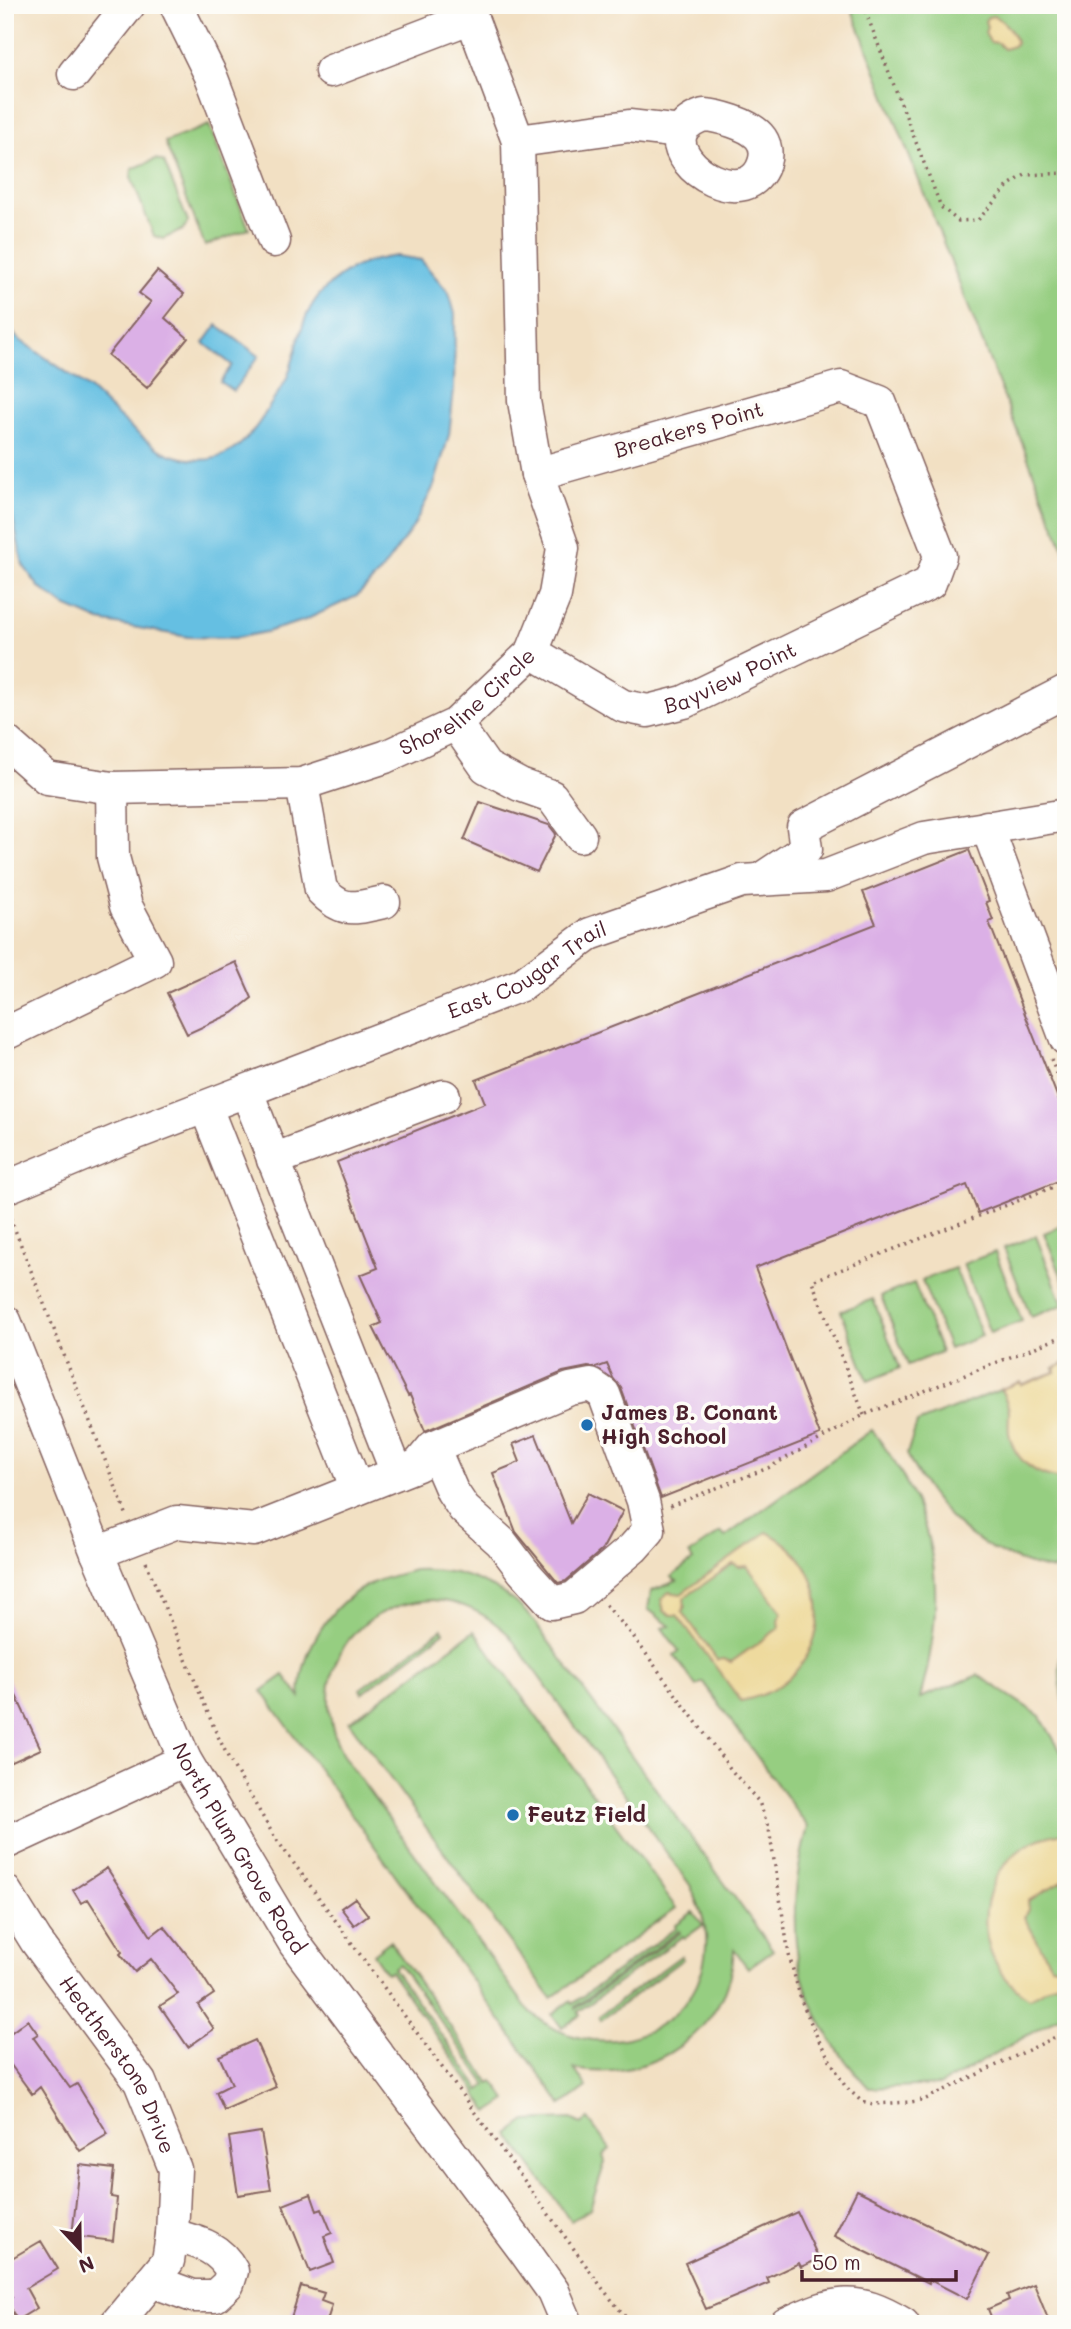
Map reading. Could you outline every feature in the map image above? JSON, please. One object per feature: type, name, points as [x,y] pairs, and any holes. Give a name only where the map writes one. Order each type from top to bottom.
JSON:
[{"type":"street","points":[[74,74],[129,5]]},
{"type":"street","points":[[176,5],[211,76],[274,241]]},
{"type":"street","points":[[331,71],[469,11]]},
{"type":"street","name":"Shoreline Circle","points":[[5,741],[47,778],[113,788],[302,784],[385,757],[456,724],[532,652],[555,594],[564,548],[537,474],[524,401],[518,141],[469,11]]},
{"type":"street","points":[[518,141],[629,126],[681,132]]},
{"type":"street","name":"Breakers Point","points":[[537,474],[841,387],[880,402],[940,556],[930,583]]},
{"type":"street","name":"Bayview Point","points":[[532,652],[623,706],[648,711],[684,702],[930,583]]},
{"type":"street","points":[[760,880],[806,849],[803,827],[1066,691]]},
{"type":"street","points":[[456,724],[486,767],[520,785],[551,796],[580,835]]},
{"type":"street","points":[[302,784],[321,890],[333,902],[351,908],[384,902]]},
{"type":"street","points":[[9,1032],[155,961],[126,906],[113,857],[113,788]]},
{"type":"street","name":"East Cougar Trail","points":[[5,1188],[121,1139],[521,985],[590,934],[742,881],[826,876],[924,838],[1066,815]]},
{"type":"street","points":[[987,827],[1066,1039]]},
{"type":"street","points":[[247,1092],[397,1473]]},
{"type":"street","points":[[273,1160],[444,1096]]},
{"type":"street","points":[[206,1108],[357,1489]]},
{"type":"street","name":"North Plum Grove Road","points":[[5,1321],[97,1553],[185,1760],[295,1944],[523,2249],[552,2291],[567,2324]]},
{"type":"street","points":[[97,1553],[177,1522],[254,1530],[418,1465],[433,1447],[570,1389],[591,1385],[604,1394],[643,1501],[649,1530],[633,1548],[574,1598],[552,1603],[501,1542],[464,1509],[452,1491],[433,1447]]},
{"type":"street","points":[[5,1843],[185,1760]]},
{"type":"street","name":"Heatherstone Drive","points":[[5,1891],[36,1941],[140,2082],[175,2169],[168,2261],[116,2324]]},
{"type":"street","points":[[152,2281],[193,2296],[215,2296],[228,2284],[232,2271],[226,2259],[210,2246],[172,2235]]},
{"type":"street","points":[[786,2324],[823,2308],[844,2303],[883,2311],[903,2324]]},
{"type":"path","points":[[863,5],[941,207],[958,221],[978,220],[1009,185],[1025,174],[1066,173]]},
{"type":"path","points":[[864,1415],[812,1281],[1066,1182]]},
{"type":"path","points":[[5,1220],[10,1217],[136,1538],[229,1759],[274,1836],[594,2277],[631,2324]]},
{"type":"path","points":[[646,1516],[768,1468],[864,1415],[1066,1335]]},
{"type":"path","points":[[592,1582],[608,1607],[633,1636],[732,1771],[758,1802],[769,1829],[789,1955],[801,2000],[818,2039],[851,2094],[861,2101],[873,2104],[926,2099],[1066,2032]]},
{"type":"green space","points":[[850,5],[1066,5],[1066,555]]},
{"type":"green space","points":[[209,125],[249,229],[205,246],[165,142]]},
{"type":"green space","points":[[156,159],[164,162],[188,222],[183,230],[163,239],[154,236],[131,177],[132,169]]},
{"type":"green space","points":[[1066,1224],[1066,1287],[1044,1233]]},
{"type":"green space","points":[[1036,1236],[1063,1305],[1031,1317],[1004,1248]]},
{"type":"green space","points":[[995,1252],[1022,1321],[990,1333],[963,1264]]},
{"type":"green space","points":[[955,1268],[982,1336],[949,1349],[922,1280]]},
{"type":"green space","points":[[914,1283],[941,1352],[908,1365],[881,1296]]},
{"type":"green space","points":[[873,1299],[900,1368],[868,1381],[841,1311]]},
{"type":"green space","points":[[1066,1363],[1066,1572],[1063,1572],[1012,1558],[969,1534],[935,1500],[907,1454],[917,1423],[1020,1382],[1022,1385],[1056,1372],[1054,1368]]},
{"type":"green space","points":[[872,1430],[912,1494],[932,1557],[934,1624],[920,1698],[978,1675],[1040,1716],[1066,1760],[1066,2013],[941,2085],[869,2088],[824,2028],[809,1998],[795,1934],[795,1900],[808,1827],[703,1682],[696,1686],[674,1655],[679,1651],[662,1628],[670,1626],[648,1609],[651,1591],[677,1581],[671,1577],[693,1560],[689,1554],[721,1532],[725,1537]]},
{"type":"green space","points":[[414,1570],[447,1572],[477,1580],[505,1595],[530,1616],[773,1950],[748,1968],[734,1950],[729,1979],[718,2004],[702,2027],[681,2045],[657,2059],[631,2068],[603,2071],[574,2069],[587,2087],[562,2105],[262,1691],[284,1675],[300,1697],[306,1662],[312,1646],[331,1615],[357,1592],[372,1583]],"holes":[[[443,1601],[473,1610],[508,1634],[690,1885],[700,1907],[706,1947],[699,1979],[684,2004],[662,2023],[637,2036],[608,2040],[579,2038],[551,2027],[526,2007],[342,1754],[332,1726],[329,1699],[332,1673],[342,1650],[357,1631],[377,1615],[402,1605]]]},
{"type":"green space","points":[[1066,1627],[1066,1715],[1061,1694],[1060,1671]]},
{"type":"green space","points":[[442,1629],[444,1632],[362,1693],[360,1689]]},
{"type":"green space","name":"Feutz Field","points":[[474,1631],[676,1908],[551,1998],[349,1722]]},
{"type":"green space","points":[[693,1912],[703,1925],[685,1938],[683,1936],[578,2012],[580,2015],[562,2028],[552,2014],[570,2001],[572,2004],[676,1928],[675,1925]],"holes":[[[679,1931],[680,1933],[575,2009]]]},
{"type":"green space","points":[[390,1941],[490,2083],[493,2081],[507,2100],[489,2112],[390,1971],[386,1973],[373,1954]],"holes":[[[399,1964],[487,2085],[481,2090],[393,1968]]]},
{"type":"green space","points":[[681,1956],[683,1959],[601,2020],[599,2016]]},
{"type":"green space","points":[[571,2119],[581,2124],[588,2119],[610,2149],[603,2155],[605,2162],[590,2209],[571,2221],[508,2134],[526,2121]]},
{"type":"sand","points":[[994,16],[1011,30],[1016,42],[1014,46],[1004,49],[998,43],[990,42],[985,33],[985,21]]},
{"type":"sand","points":[[1066,1363],[1066,1479],[1037,1471],[1016,1452],[1009,1433],[1008,1408],[1001,1389],[1020,1382],[1022,1385],[1056,1372],[1054,1368]]},
{"type":"sand","points":[[767,1532],[793,1551],[809,1574],[818,1599],[817,1626],[809,1651],[794,1673],[771,1691],[741,1701],[677,1615],[664,1611],[661,1599],[669,1592],[681,1594]],"holes":[[[733,1564],[739,1567],[747,1566],[782,1613],[778,1620],[779,1628],[731,1662],[717,1660],[682,1611],[685,1606],[684,1598]]]},
{"type":"sand","points":[[1066,1833],[1066,1879],[1028,1901],[1029,1910],[1024,1917],[1051,1965],[1064,1967],[1066,1977],[1029,1998],[1006,1978],[992,1954],[986,1928],[988,1901],[997,1877],[1013,1856],[1036,1840]]},
{"type":"water","points":[[397,256],[421,260],[449,293],[455,314],[454,389],[449,435],[434,486],[413,527],[379,574],[357,596],[303,621],[266,632],[235,638],[188,637],[100,621],[63,605],[39,587],[23,565],[5,481],[5,327],[10,328],[17,338],[87,387],[153,445],[175,456],[206,460],[231,451],[252,433],[261,421],[286,380],[308,312],[322,292],[356,266]]},
{"type":"water","points":[[217,325],[259,356],[233,391],[220,382],[232,365],[204,343]]},
{"type":"building","points":[[157,271],[184,294],[165,318],[188,338],[147,388],[108,355],[151,302],[139,293]]},
{"type":"building","points":[[480,802],[549,825],[556,834],[537,872],[464,840]]},
{"type":"building","name":"James B. Conant High School","points":[[969,850],[989,901],[986,902],[993,920],[989,922],[1066,1119],[1066,1178],[978,1213],[967,1185],[755,1268],[820,1435],[661,1498],[621,1388],[607,1364],[563,1372],[425,1431],[410,1395],[408,1396],[373,1327],[382,1323],[360,1275],[378,1268],[337,1162],[485,1103],[476,1080],[876,924],[863,892]]},
{"type":"building","points":[[236,962],[252,998],[233,1013],[187,1034],[167,993]]},
{"type":"building","points":[[536,1435],[571,1523],[588,1493],[623,1511],[602,1550],[566,1581],[558,1583],[516,1532],[493,1473],[520,1462],[513,1444]]},
{"type":"building","points":[[5,1672],[41,1749],[10,1763],[5,1751]]},
{"type":"building","points":[[107,1868],[151,1936],[164,1926],[194,1963],[214,1994],[198,2005],[214,2029],[188,2047],[160,2006],[178,1994],[151,1959],[135,1972],[120,1954],[122,1952],[88,1899],[81,1903],[73,1890]]},
{"type":"building","points":[[355,1898],[368,1915],[354,1925],[341,1908]]},
{"type":"building","points":[[28,2020],[38,2034],[33,2037],[70,2088],[77,2084],[108,2134],[80,2151],[40,2087],[32,2094],[5,2057],[5,2037]]},
{"type":"building","points":[[255,2040],[276,2087],[224,2110],[216,2092],[232,2084],[219,2056]]},
{"type":"building","points":[[261,2132],[271,2190],[238,2195],[229,2137]]},
{"type":"building","points":[[80,2165],[114,2169],[111,2197],[117,2198],[113,2241],[72,2236]]},
{"type":"building","points":[[857,2190],[989,2255],[967,2299],[834,2236]]},
{"type":"building","points":[[311,2194],[317,2211],[322,2209],[332,2233],[324,2236],[334,2263],[310,2272],[283,2205]]},
{"type":"building","points":[[797,2212],[819,2259],[801,2267],[799,2263],[767,2278],[769,2283],[706,2309],[685,2263]]},
{"type":"building","points":[[41,2241],[58,2269],[26,2288],[37,2308],[17,2320],[6,2300],[12,2297],[5,2286],[5,2262]]},
{"type":"building","points":[[1034,2284],[1050,2324],[994,2324],[988,2309],[1009,2300],[1007,2295]]},
{"type":"building","points":[[301,2286],[324,2293],[321,2301],[332,2305],[326,2324],[289,2324]]},
{"type":"place","name":"James B. Conant High School","points":[[587,1425]]},
{"type":"place","name":"Feutz Field","points":[[513,1815]]}]
